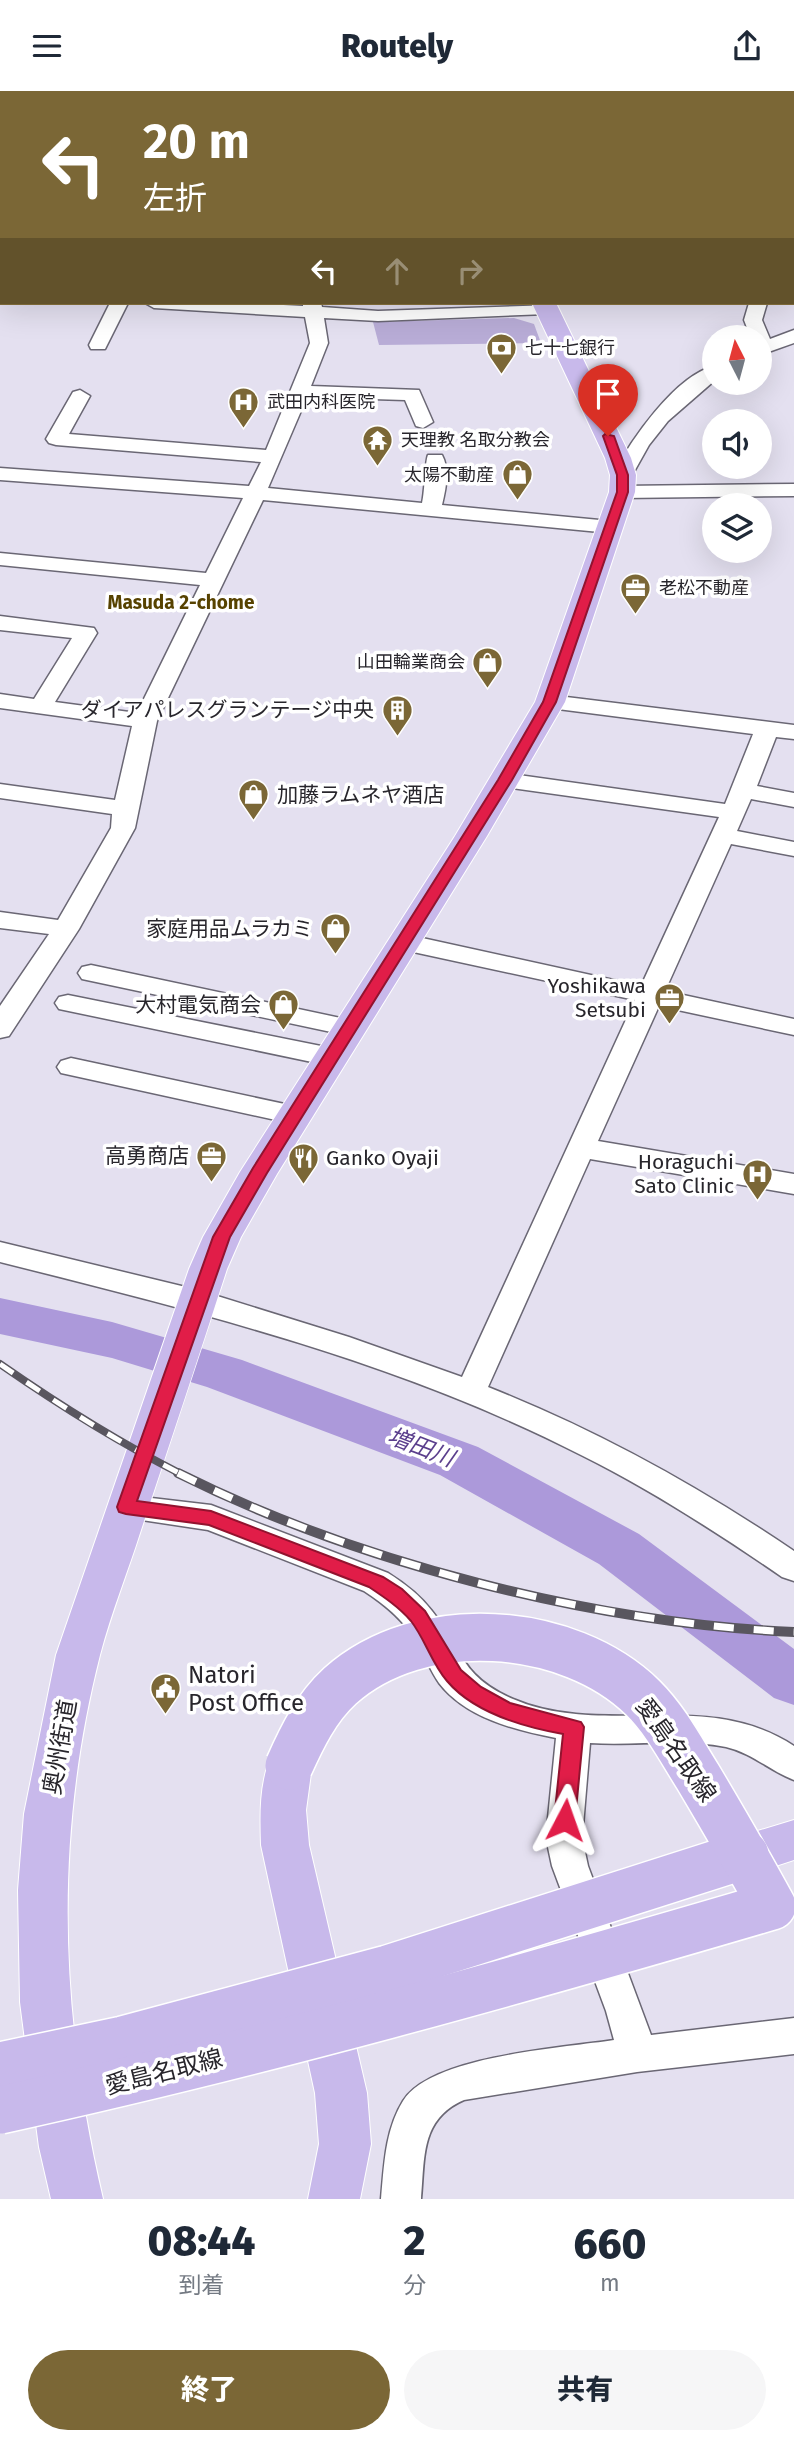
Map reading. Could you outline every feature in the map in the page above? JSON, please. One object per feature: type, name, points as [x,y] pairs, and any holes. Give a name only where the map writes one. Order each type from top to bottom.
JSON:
[{"type":"main road","points":[[546,306],[608,436],[622,483]]},
{"type":"main road","name":"奥州街道","points":[[77,2199],[65,2147],[45,2002],[42,1890],[48,1814],[78,1655],[126,1507],[222,1237],[294,1115],[505,780],[550,702],[610,527],[622,483]]},
{"type":"main road","name":"愛島名取線","points":[[0,2110],[136,2080],[531,1977],[700,1929],[783,1902],[745,1854],[685,1756],[643,1699],[597,1664],[559,1647],[511,1636],[468,1637],[429,1643],[382,1658],[341,1685],[312,1717],[289,1766],[283,1810],[285,1845],[341,2093],[345,2144],[334,2199]]},
{"type":"main road","points":[[745,1854],[794,1840]]},
{"type":"main road","name":"愛島名取線","points":[[0,2066],[123,2040],[388,1969],[745,1854]]},
{"type":"street","points":[[98,345],[118,305]]},
{"type":"street","points":[[217,305],[312,308],[377,316],[546,306]]},
{"type":"street","points":[[755,325],[753,320],[757,305]]},
{"type":"street","points":[[0,1030],[66,929],[123,828],[145,721],[211,580],[256,493],[319,342],[312,308]]},
{"type":"street","points":[[772,345],[793,337]]},
{"type":"street","points":[[702,379],[650,429],[622,483],[794,490]]},
{"type":"street","points":[[299,391],[412,394],[423,422]]},
{"type":"street","points":[[80,396],[56,439],[272,457]]},
{"type":"street","points":[[608,436],[629,435],[650,429]]},
{"type":"street","points":[[431,510],[437,481],[435,459]]},
{"type":"street","points":[[0,474],[256,493],[610,527]]},
{"type":"street","points":[[0,559],[211,580]]},
{"type":"street","points":[[0,623],[86,633],[40,707]]},
{"type":"street","points":[[0,701],[145,721]]},
{"type":"street","points":[[550,702],[794,732]]},
{"type":"street","points":[[470,1393],[650,996],[767,729]]},
{"type":"street","points":[[505,780],[732,812],[794,800]]},
{"type":"street","points":[[0,791],[125,809]]},
{"type":"street","points":[[732,812],[794,849]]},
{"type":"street","points":[[0,920],[66,929]]},
{"type":"street","points":[[404,943],[794,1027]]},
{"type":"street","points":[[91,973],[350,1028]]},
{"type":"street","points":[[68,1003],[331,1058]]},
{"type":"street","points":[[71,1067],[294,1115]]},
{"type":"street","points":[[581,1148],[794,1184]]},
{"type":"street","points":[[0,1252],[385,1362],[523,1414],[610,1455],[733,1525],[794,1568]]},
{"type":"street","points":[[126,1507],[211,1518],[376,1582],[395,1594],[418,1616],[454,1676],[504,1710],[548,1723],[574,1727],[688,1727],[729,1731],[762,1745],[794,1765]]},
{"type":"street","points":[[574,1727],[565,1803],[564,1838],[570,1865],[625,2011],[637,2054]]},
{"type":"street","points":[[401,2199],[409,2132],[418,2110],[439,2089],[462,2082],[637,2054],[794,2036]]},
{"type":"shaded area","points":[[514,318],[534,324],[541,343],[379,345],[373,322]]},
{"type":"waterway","name":"増田川","points":[[0,1316],[112,1340],[224,1373],[459,1461],[619,1549],[794,1681]]},
{"type":"railway","points":[[0,1364],[89,1422],[181,1474]]},
{"type":"railway","points":[[178,1473],[322,1535],[478,1583],[638,1616],[794,1632]]},
{"type":"place","name":"七十七銀行","points":[[502,375]]},
{"type":"place","name":"武田内科医院","points":[[244,429]]},
{"type":"place","name":"天理教 名取分教会","points":[[378,467]]},
{"type":"place","name":"太陽不動産","points":[[517,502]]},
{"type":"place","name":"老松不動産","points":[[636,615]]},
{"type":"place","name":"山田輪業商会","points":[[488,689]]},
{"type":"place","name":"ダイアパレスグランテージ中央","points":[[397,737]]},
{"type":"place","name":"加藤ラムネヤ酒店","points":[[254,822]]},
{"type":"place","name":"家庭用品ムラカミ","points":[[336,956]]},
{"type":"place","name":"Yoshikawa Setsubi","points":[[669,1025]]},
{"type":"place","name":"大村電気商会","points":[[284,1032]]},
{"type":"place","name":"高勇商店","points":[[212,1183]]},
{"type":"place","name":"Ganko Oyaji","points":[[303,1185]]},
{"type":"place","name":"Horaguchi Sato Clinic","points":[[757,1201]]},
{"type":"place","name":"Natori Post Office","points":[[165,1716]]},
{"type":"district","name":"Masuda 2-chome","points":[[181,602]]},
{"type":"route","points":[[565,1820],[574,1727],[548,1723],[504,1710],[474,1692],[454,1676],[418,1616],[395,1594],[376,1582],[211,1518],[126,1507],[159,1420],[208,1269],[222,1237],[259,1172],[444,879],[550,702],[622,492],[623,475],[608,436]]}]
